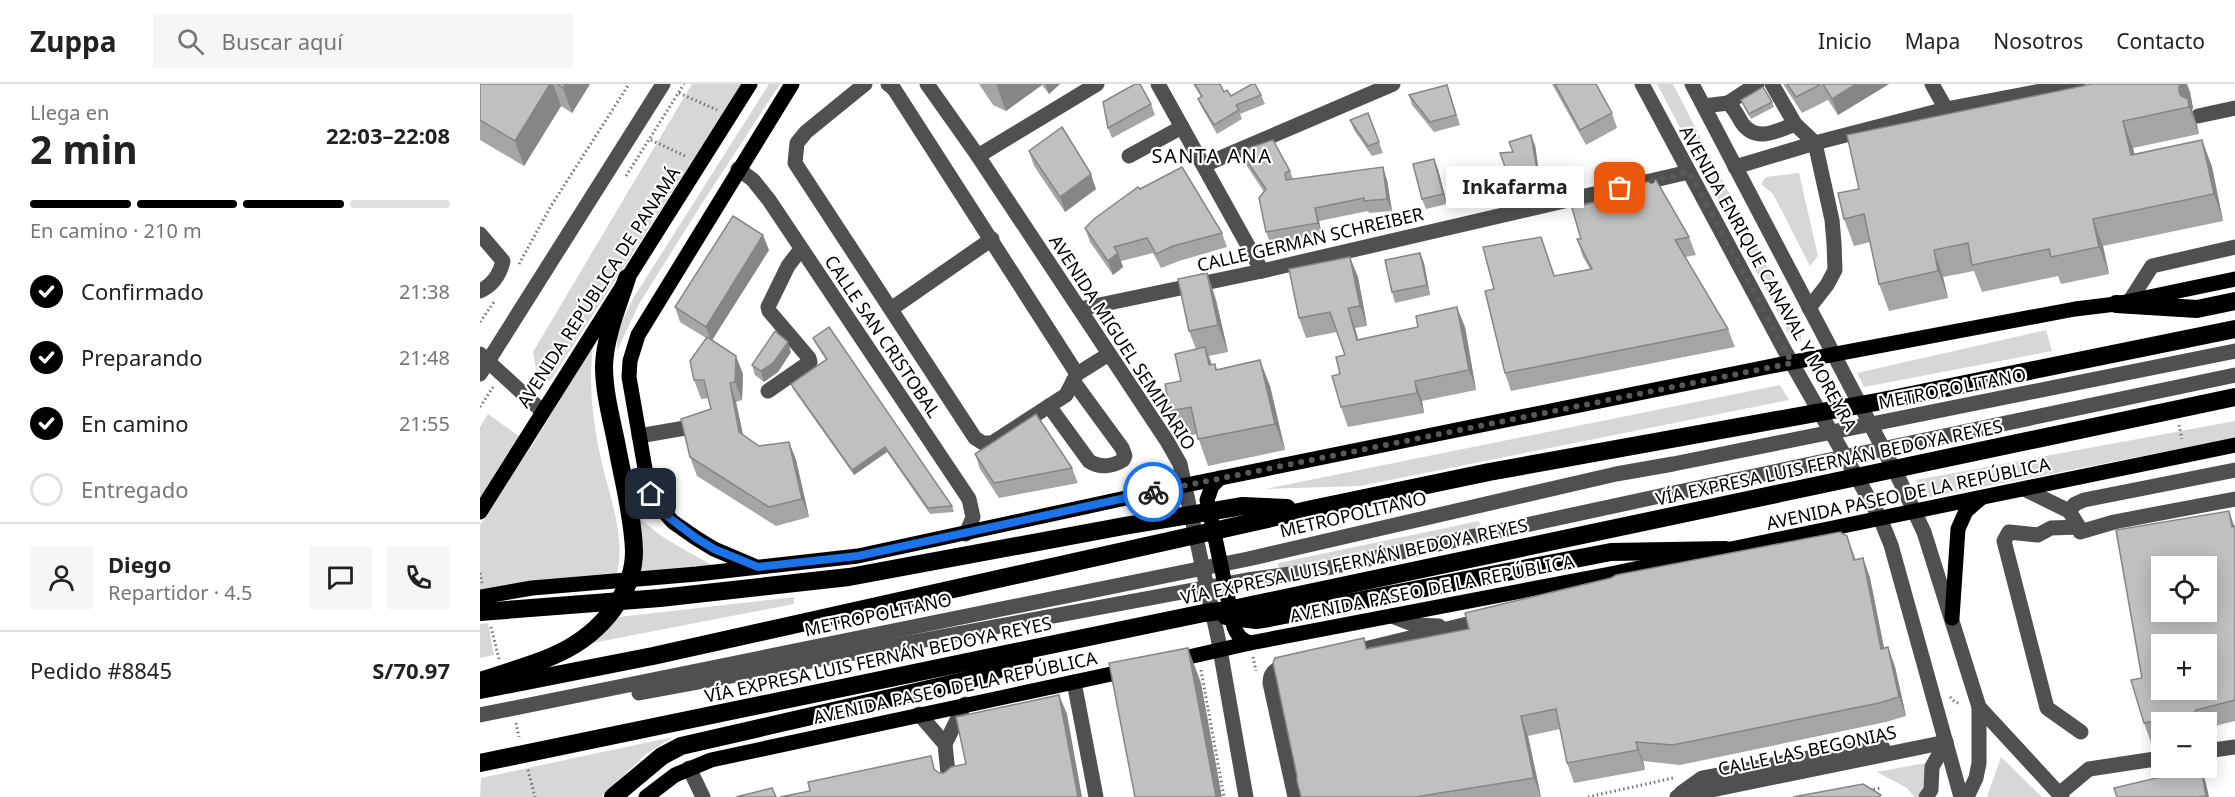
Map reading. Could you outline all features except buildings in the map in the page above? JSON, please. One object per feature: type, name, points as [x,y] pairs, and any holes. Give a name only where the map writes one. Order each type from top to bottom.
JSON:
[{"type":"highway","points":[[480,681],[548,658],[587,638],[607,618],[628,584],[633,562],[633,543],[604,369],[606,347],[627,278]]},
{"type":"highway","points":[[2123,303],[2197,309],[2235,302]]},
{"type":"highway","points":[[480,690],[652,656],[1312,509],[1489,472],[1882,401],[2235,329]]},
{"type":"highway","name":"VÍA EXPRESA LUIS FERNÁN BEDOYA REYES","points":[[480,763],[1204,613],[1228,610],[2235,398]]},
{"type":"highway","points":[[480,612],[705,593],[849,577],[1243,506],[1312,509]]},
{"type":"highway","points":[[1204,613],[1256,620],[1611,552],[1726,550]]},
{"type":"highway","points":[[614,797],[662,756],[681,746],[968,680],[1024,660],[1056,644]]},
{"type":"main road","name":"AVENIDA REPÚBLICA DE PANAMÁ","points":[[480,512],[750,84]]},
{"type":"main road","points":[[758,567],[714,549],[663,513],[651,494],[629,377],[634,345],[638,335],[792,84]]},
{"type":"main road","points":[[480,597],[532,588],[697,574],[858,556],[1220,478],[1792,363],[2075,309],[2123,303],[2235,279]]},
{"type":"main road","name":"AVENIDA PASEO DE LA REPÚBLICA","points":[[646,797],[675,775],[711,760],[1203,654],[1219,644],[1250,643],[1392,616],[2235,446]]},
{"type":"main road","points":[[1220,478],[1210,488],[1207,500],[1234,627],[1237,635],[1243,641],[1250,643]]},
{"type":"main road","points":[[1952,618],[1958,529],[1966,511],[1981,498]]},
{"type":"street","points":[[542,411],[483,363],[663,84]]},
{"type":"street","points":[[865,84],[806,132],[797,143],[795,163],[975,438],[983,443],[992,443],[1066,395],[1075,377],[1109,354]]},
{"type":"street","points":[[888,84],[894,89],[992,239],[1075,377],[1122,448],[1125,456],[1123,460],[1106,466],[1095,465],[1089,461],[1049,406]]},
{"type":"street","name":"AVENIDA MIGUEL SEMINARIO","points":[[927,84],[1080,309],[1180,464],[1219,644],[1246,797]]},
{"type":"street","points":[[978,156],[1097,84]]},
{"type":"street","points":[[1158,84],[1262,271]]},
{"type":"street","points":[[1204,165],[1393,84]]},
{"type":"street","name":"AVENIDA ENRIQUE CANAVAL Y MOREYRA","points":[[1642,84],[1792,363],[1880,518],[1891,545],[1961,797]]},
{"type":"street","points":[[1704,106],[1728,103],[1757,84]]},
{"type":"street","points":[[1772,84],[1795,124],[1815,143],[1832,220],[1835,270],[1827,285],[1809,308]]},
{"type":"street","points":[[1932,84],[1946,109]]},
{"type":"street","points":[[1735,166],[1946,109],[2078,84]]},
{"type":"street","name":"AVENIDA ENRIQUE CANAVAL Y MOREYRA","points":[[1697,86],[1704,106],[1899,479],[1924,532],[1979,707],[1979,763],[1976,778],[1967,797]]},
{"type":"street","points":[[1728,103],[1749,130],[1765,135],[1795,124]]},
{"type":"street","points":[[2198,116],[2235,108]]},
{"type":"street","points":[[1130,156],[1182,127]]},
{"type":"street","points":[[1762,158],[1765,135]]},
{"type":"street","name":"CALLE SAN CRISTOBAL","points":[[738,169],[753,180],[769,200],[969,499],[973,518],[966,534]]},
{"type":"street","name":"CALLE GERMAN SCHREIBER","points":[[1080,309],[1262,271],[1689,172]]},
{"type":"street","points":[[480,234],[503,261],[501,270],[491,284],[480,291]]},
{"type":"street","points":[[891,309],[992,239]]},
{"type":"street","points":[[2123,303],[2152,266],[2235,247]]},
{"type":"street","points":[[768,391],[810,362],[768,311],[788,266],[801,249]]},
{"type":"street","name":"METROPOLITANO","points":[[480,715],[1248,559],[1616,474],[1673,465],[2235,351]]},
{"type":"street","name":"METROPOLITANO","points":[[480,725],[489,721],[1235,582],[1318,570],[2235,375]]},
{"type":"street","points":[[639,436],[685,428]]},
{"type":"street","points":[[2069,511],[2075,504],[2084,500],[2235,470]]},
{"type":"street","points":[[2024,489],[2069,511],[2074,516],[2079,530]]},
{"type":"street","points":[[2080,732],[2047,708],[2004,541],[2009,532],[2038,535],[2051,528],[2079,530],[2235,499]]},
{"type":"street","points":[[1338,655],[1506,615]]},
{"type":"street","points":[[1392,616],[1415,625],[1451,628]]},
{"type":"street","points":[[1295,797],[1279,728],[1270,675],[1276,668],[1306,662]]},
{"type":"street","points":[[1074,682],[1096,797]]},
{"type":"street","points":[[949,783],[945,744],[965,704]]},
{"type":"street","points":[[1979,707],[2061,795],[2089,769],[2151,760]]},
{"type":"street","points":[[919,714],[945,744]]},
{"type":"street","points":[[1926,797],[1931,790],[1932,767],[1946,742]]},
{"type":"street","name":"CALLE LAS BEGONIAS","points":[[1675,797],[1946,742]]},
{"type":"street","points":[[2217,749],[2235,747]]},
{"type":"street","points":[[689,768],[704,797]]},
{"type":"path","points":[[514,273],[551,206],[629,84]]},
{"type":"path","points":[[663,84],[730,116]]},
{"type":"path","points":[[633,132],[700,163]]},
{"type":"path","points":[[480,322],[495,300]]},
{"type":"path","points":[[1203,654],[1201,672],[1224,797]]},
{"type":"path","points":[[1860,792],[1881,788]]},
{"type":"shaded area","points":[[692,84],[742,84],[550,381],[538,380],[533,352]]},
{"type":"shaded area","points":[[769,84],[780,84],[639,304],[617,351],[619,330],[634,297]]},
{"type":"shaded area","points":[[1657,84],[1673,84],[1801,333],[1801,342],[1791,338]]},
{"type":"shaded area","points":[[1799,173],[1818,256],[1810,266],[1773,194],[1761,184],[1766,177]]},
{"type":"shaded area","points":[[2046,330],[2052,351],[1864,387],[1857,373]]},
{"type":"shaded area","points":[[593,345],[591,390],[594,419],[619,534],[619,562],[616,576],[480,589],[480,525]]},
{"type":"shaded area","points":[[1780,385],[1789,400],[1360,486],[1265,489]]},
{"type":"shaded area","points":[[488,414],[520,437],[480,501],[480,427]]},
{"type":"shaded area","points":[[2235,421],[2235,438],[1926,498],[1916,480]]},
{"type":"shaded area","points":[[631,507],[639,517],[660,534],[717,568],[635,575]]},
{"type":"shaded area","points":[[1479,521],[1481,531],[1279,570],[1278,563]]},
{"type":"shaded area","points":[[794,597],[794,604],[587,644],[619,617]]},
{"type":"shaded area","points":[[488,623],[494,655],[480,658],[480,624]]},
{"type":"shaded area","points":[[673,737],[646,754],[601,797],[480,797],[481,778]]},
{"type":"shaded area","points":[[2001,757],[2042,797],[1987,797]]},
{"type":"shaded area","points":[[1925,763],[1926,781],[1917,797],[1914,797],[1907,788],[1877,772]]},
{"type":"way so far","points":[[1153,492],[1792,363],[1689,172],[1620,188]]},
{"type":"place","name":"Inkafarma","points":[[1620,188]]},
{"type":"district","name":"SANTA ANA","points":[[1212,155]]},
{"type":"route","points":[[651,494],[663,513],[696,538],[734,559],[758,567],[858,556],[1153,492]]}]
